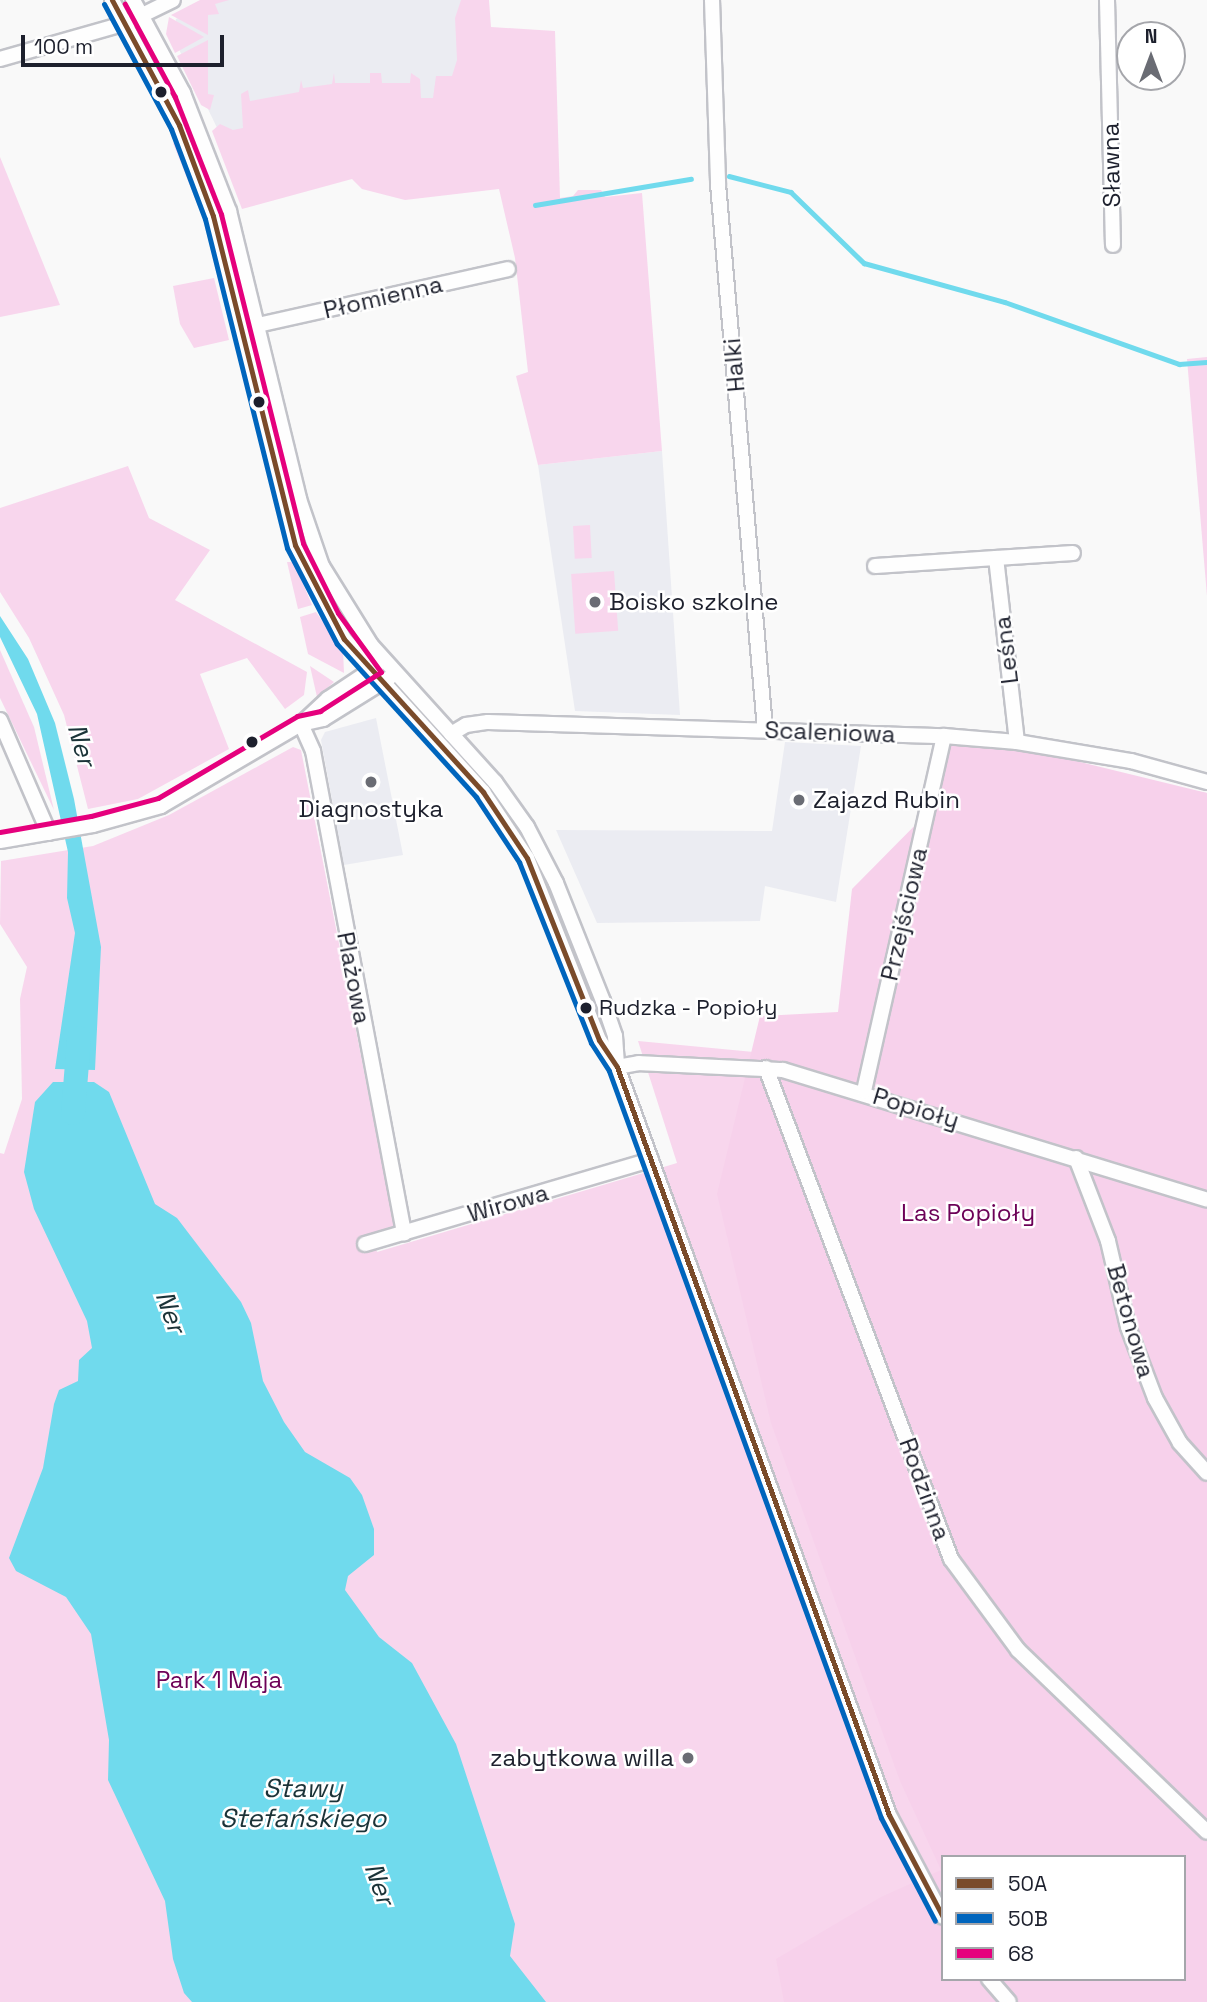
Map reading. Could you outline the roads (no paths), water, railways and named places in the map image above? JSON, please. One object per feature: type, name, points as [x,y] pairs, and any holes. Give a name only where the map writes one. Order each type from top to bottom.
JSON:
[{"type":"street","points":[[112,0],[179,125],[213,216],[295,545],[331,619],[370,671],[467,773],[514,835],[551,912],[599,1040],[617,1067]]},
{"type":"street","points":[[133,0],[183,93],[217,174],[258,325],[311,540],[340,599],[384,662],[504,793],[542,853],[610,1020],[617,1067],[886,1806],[941,1913]]},
{"type":"street","points":[[0,59],[126,23],[173,0]]},
{"type":"street","name":"Halki","points":[[712,0],[718,184],[765,729]]},
{"type":"street","name":"Sławna","points":[[1107,0],[1113,245]]},
{"type":"street","name":"Płomienna","points":[[258,325],[508,269]]},
{"type":"street","points":[[875,566],[1073,553]]},
{"type":"street","name":"Leśna","points":[[996,558],[1017,742]]},
{"type":"street","points":[[0,841],[93,825],[168,803],[301,724],[320,705],[384,662]]},
{"type":"street","points":[[301,724],[323,719],[394,674]]},
{"type":"street","points":[[0,720],[54,832]]},
{"type":"street","name":"Scaleniowa","points":[[451,734],[467,725],[483,722],[944,736],[1017,742],[1131,761],[1207,782]]},
{"type":"street","name":"Plażowa","points":[[301,724],[313,751],[404,1234]]},
{"type":"street","name":"Przejściowa","points":[[864,1091],[944,736]]},
{"type":"street","name":"Popioły","points":[[617,1067],[639,1063],[766,1068],[864,1091],[1207,1199]]},
{"type":"street","name":"Rodzinna","points":[[766,1068],[951,1559],[1018,1650],[1207,1832]]},
{"type":"street","name":"Betonowa","points":[[1076,1158],[1108,1241],[1136,1353],[1155,1398],[1204,1465]]},
{"type":"street","name":"Wirowa","points":[[365,1244],[651,1160]]},
{"type":"street","points":[[991,1981],[1009,2002]]},
{"type":"water","points":[[0,616],[28,659],[55,723],[74,799],[101,947],[95,1070],[55,1069],[75,933],[67,898],[68,852],[37,714],[0,637]]},
{"type":"water","name":"Stawy Stefańskiego","points":[[53,1082],[94,1082],[109,1092],[155,1204],[177,1218],[241,1302],[251,1323],[263,1381],[284,1422],[305,1452],[350,1478],[362,1495],[374,1529],[374,1555],[348,1576],[345,1590],[379,1637],[412,1663],[456,1744],[515,1924],[510,1956],[546,2002],[192,2002],[184,1993],[173,1959],[165,1901],[108,1780],[109,1740],[91,1634],[66,1597],[16,1571],[9,1558],[43,1468],[59,1390],[78,1381],[79,1360],[92,1348],[87,1321],[34,1209],[24,1172],[35,1102]]},
{"type":"waterway","points":[[729,176],[791,192],[864,263],[1005,302],[1179,364],[1207,362]]},
{"type":"waterway","points":[[535,205],[691,179]]},
{"type":"waterway","name":"Ner","points":[[73,1113],[79,1038]]},
{"type":"place","name":"Boisko szkolne","points":[[595,602]]},
{"type":"place","name":"Diagnostyka","points":[[371,782]]},
{"type":"place","name":"Zajazd Rubin","points":[[799,800]]},
{"type":"place","name":"Rudzka - Popioły","points":[[586,1008]]},
{"type":"place","name":"zabytkowa willa","points":[[688,1758]]},
{"type":"park label","name":"Las Popioły","points":[[968,1213]]},
{"type":"park label","name":"Park 1 Maja","points":[[219,1680]]}]
